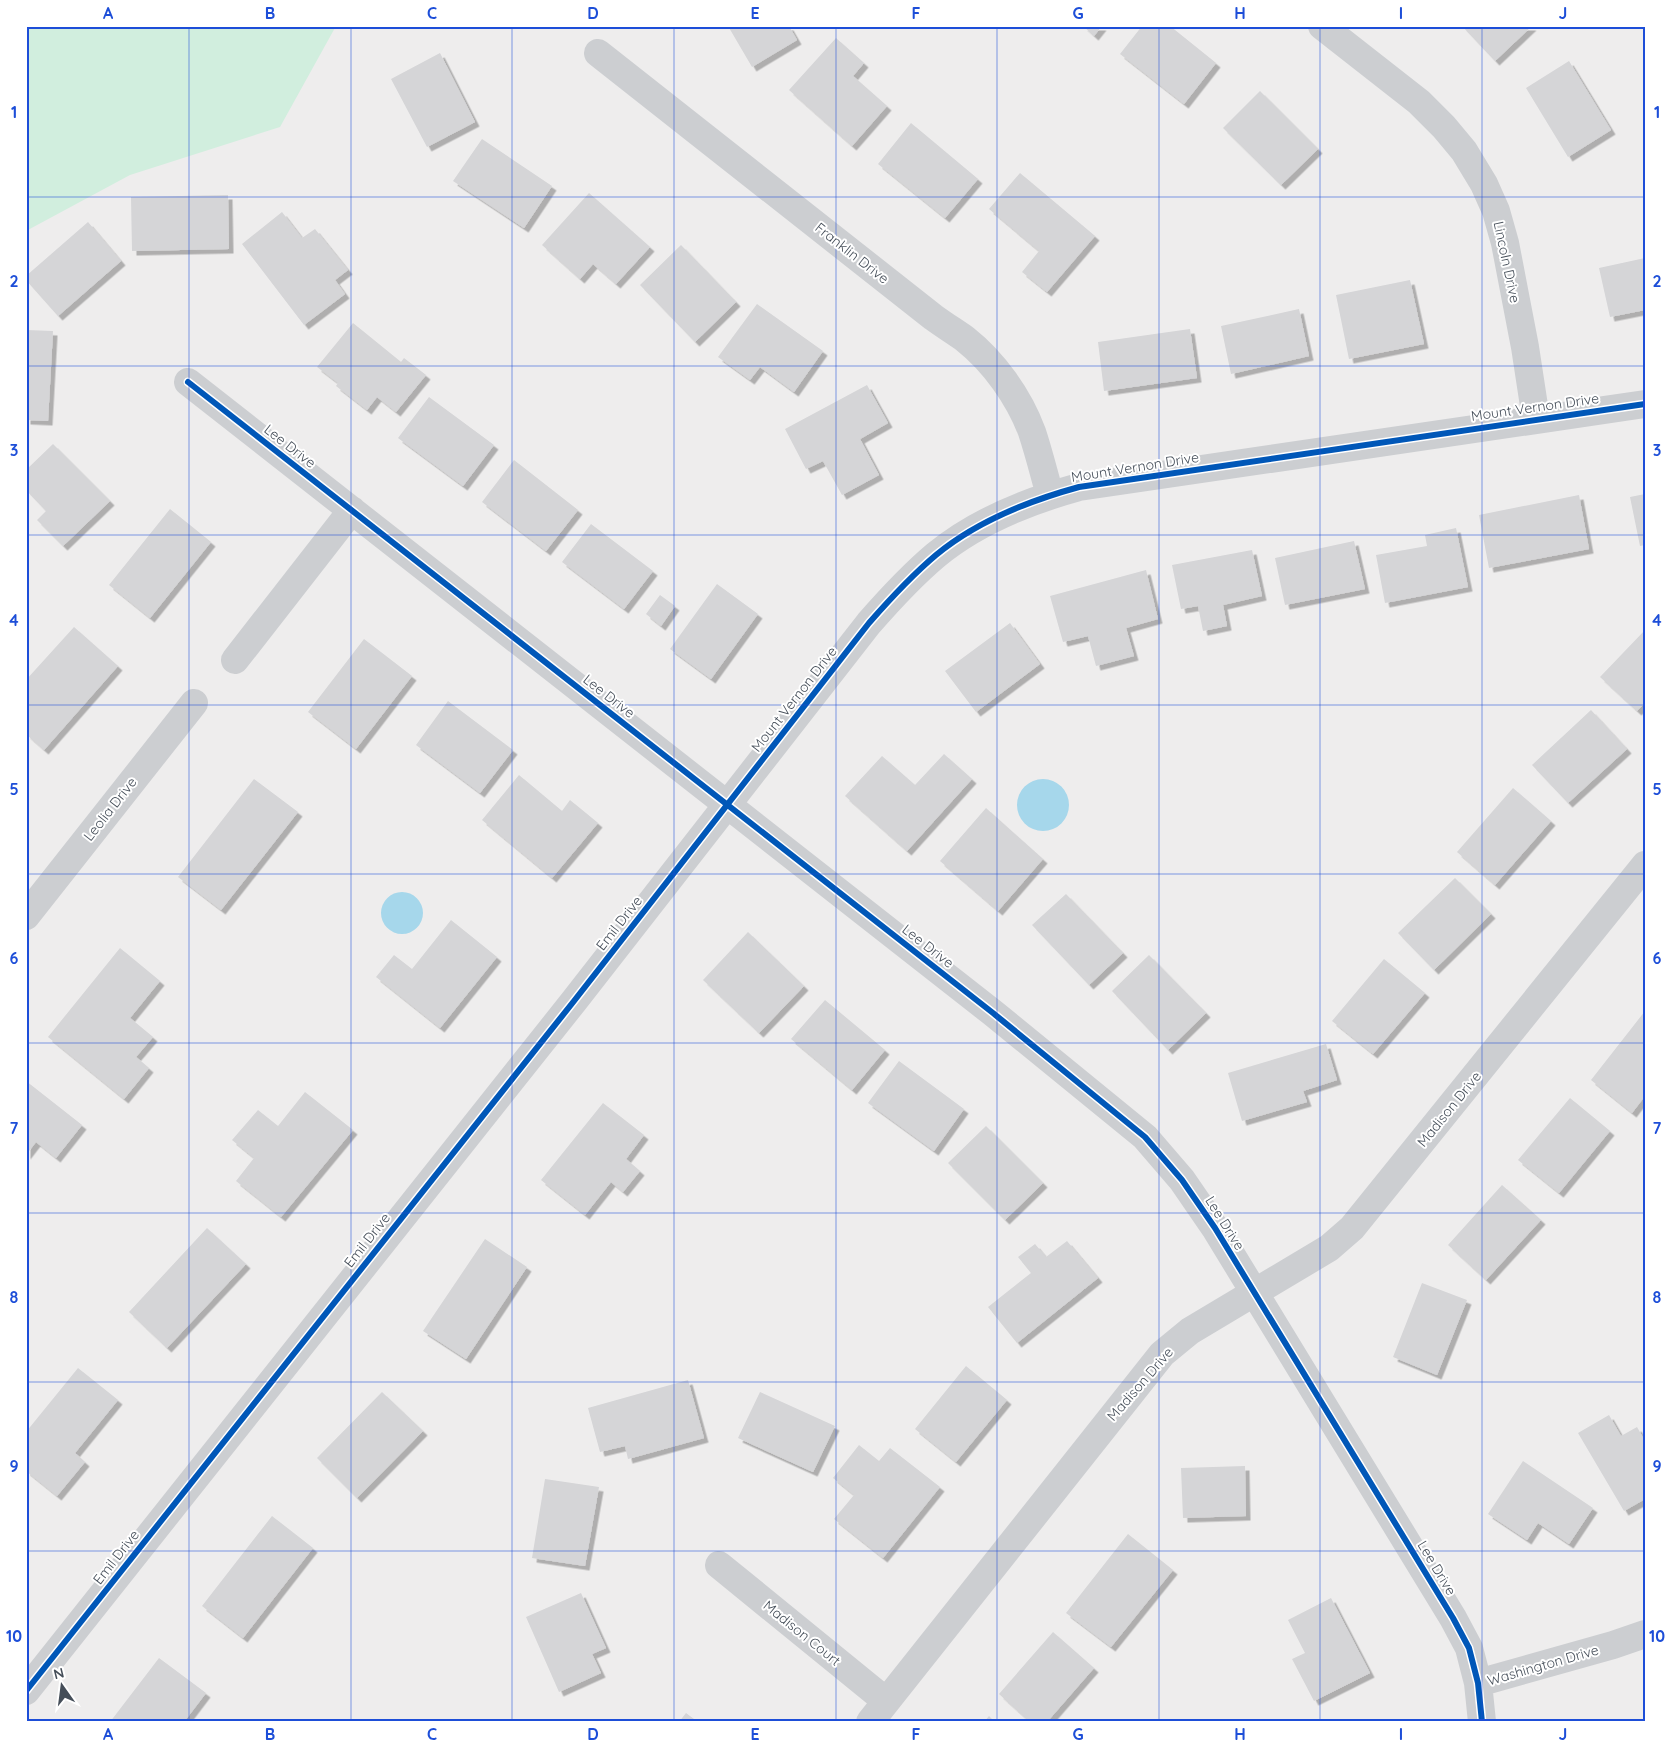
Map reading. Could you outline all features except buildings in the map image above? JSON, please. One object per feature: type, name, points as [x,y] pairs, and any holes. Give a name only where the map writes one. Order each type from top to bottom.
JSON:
[{"type":"street","name":"Lincoln Drive","points":[[1322,26],[1419,102],[1444,127],[1464,151],[1484,184],[1496,211],[1505,243],[1525,347],[1536,419]]},
{"type":"street","name":"Franklin Drive","points":[[598,53],[934,317],[966,340],[988,361],[1008,387],[1032,432],[1050,495]]},
{"type":"street","name":"Lee Drive","points":[[188,382],[993,1013],[1144,1138],[1164,1158],[1199,1204],[1453,1618],[1469,1648],[1478,1683]]},
{"type":"street","name":"Mount Vernon Drive","points":[[727,804],[869,623],[901,587],[936,555],[976,528],[1012,510],[1050,495],[1080,487],[1645,404]]},
{"type":"street","points":[[235,660],[352,510]]},
{"type":"street","name":"Leolia Drive","points":[[26,916],[194,703]]},
{"type":"street","name":"Emil Drive","points":[[26,1691],[574,1002],[727,804]]},
{"type":"street","name":"Madison Drive","points":[[878,1711],[1162,1354],[1190,1331],[1329,1248],[1352,1228],[1645,865]]},
{"type":"street","name":"Madison Court","points":[[719,1565],[878,1711]]},
{"type":"street","name":"Washington Drive","points":[[1482,1722],[1478,1683],[1613,1645],[1645,1634]]},
{"type":"green space","points":[[26,26],[47,29],[53,26],[336,26],[280,127],[130,175],[26,231]]},
{"type":"water","points":[[1043,779],[1053,781],[1061,787],[1067,795],[1069,805],[1067,815],[1061,823],[1053,829],[1043,831],[1033,829],[1025,823],[1019,815],[1017,805],[1019,795],[1025,787],[1033,781]]},
{"type":"water","points":[[402,892],[417,898],[423,913],[417,928],[402,934],[387,928],[381,913],[387,898]]},
{"type":"cycle path","points":[[188,382],[993,1013],[1145,1137],[1182,1180],[1215,1228],[1453,1618],[1469,1648],[1478,1683],[1482,1722]]},
{"type":"cycle path","points":[[26,1691],[574,1001],[869,623],[901,588],[936,555],[968,532],[986,522],[1022,506],[1079,487],[1645,404]]}]
